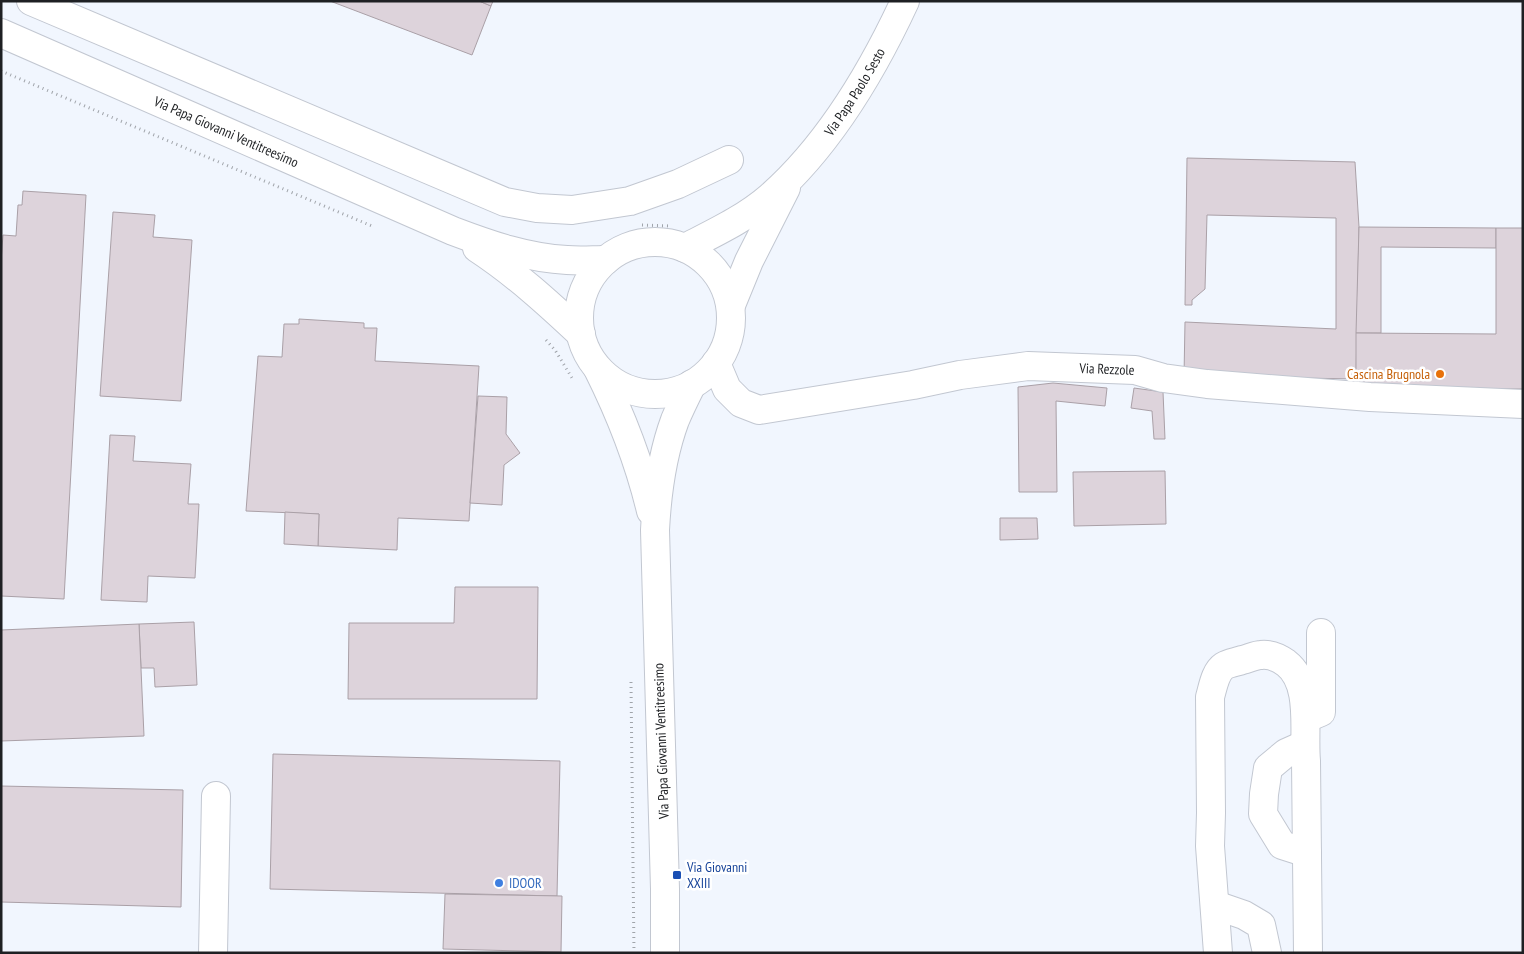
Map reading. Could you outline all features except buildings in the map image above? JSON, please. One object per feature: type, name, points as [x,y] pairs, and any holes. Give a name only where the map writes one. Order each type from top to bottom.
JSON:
[{"type":"street","points":[[32,1],[505,202],[537,208],[572,210],[630,201],[678,184],[728,160]]},
{"type":"street","name":"Via Papa Paolo Sesto","points":[[686,248],[742,217],[769,198],[792,176],[838,119],[858,89],[881,50],[905,1]]},
{"type":"street","name":"Via Papa Giovanni Ventitreesimo","points":[[1,33],[453,231],[490,245],[528,255],[567,260],[606,260]]},
{"type":"street","points":[[108,80],[125,41]]},
{"type":"street","name":"Via Papa Paolo Sesto","points":[[731,305],[749,262],[792,176]]},
{"type":"street","name":"Via Papa Giovanni Ventitreesimo","points":[[453,231],[520,279],[581,334]]},
{"type":"street","points":[[644,242],[665,242],[686,248],[702,257],[715,271],[725,287],[731,305],[731,326],[726,346],[716,364],[692,384],[672,391],[652,393],[632,390],[613,381],[598,367],[587,352],[581,334],[580,314],[583,294],[592,275],[606,260],[624,248],[644,242]]},
{"type":"street","name":"Via Rezzole","points":[[716,364],[728,389],[741,403],[759,410],[913,385],[960,375],[1028,366],[1134,370],[1163,378],[1207,384],[1370,397],[1523,404]]},
{"type":"street","name":"Via Papa Giovanni Ventitreesimo","points":[[598,367],[626,430],[647,496],[655,530]]},
{"type":"street","name":"Via Papa Giovanni Ventitreesimo","points":[[665,953],[665,889],[655,530],[657,492],[664,454],[676,419],[692,384]]},
{"type":"street","points":[[1306,718],[1321,712],[1321,633]]},
{"type":"street","points":[[1218,953],[1210,846],[1210,704],[1215,679],[1224,666],[1260,655],[1278,658],[1291,668],[1300,683],[1306,718],[1304,745],[1306,761],[1308,953]]},
{"type":"street","points":[[1304,745],[1286,753],[1268,768],[1263,814],[1282,845],[1307,853]]},
{"type":"street","points":[[213,953],[216,796]]},
{"type":"street","points":[[1215,905],[1244,915],[1261,926],[1266,953]]},
{"type":"path","points":[[1,71],[375,228]]},
{"type":"path","points":[[542,335],[555,350],[574,381]]},
{"type":"path","points":[[631,672],[634,953]]},
{"type":"place","name":"Cascina Brugnola","points":[[1440,374]]},
{"type":"place","name":"Via Giovanni XXIII","points":[[677,875]]},
{"type":"place","name":"IDOOR","points":[[499,883]]}]
